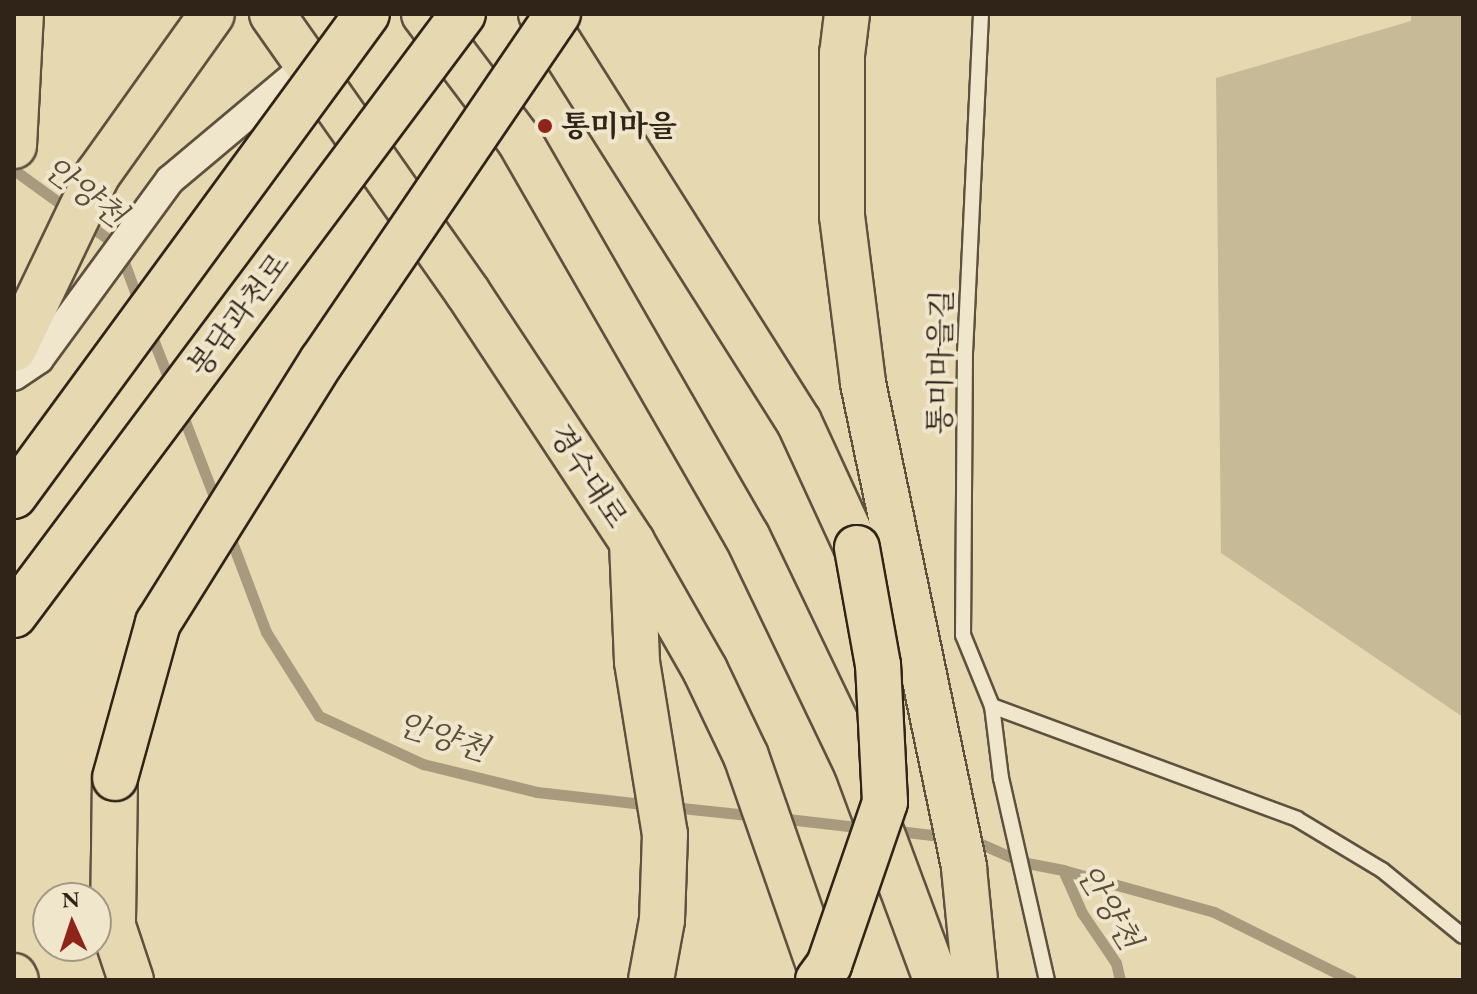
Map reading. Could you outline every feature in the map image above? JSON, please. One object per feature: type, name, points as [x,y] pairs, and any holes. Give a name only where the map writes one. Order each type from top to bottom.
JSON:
[{"type":"main road","points":[[14,349],[98,174],[212,14]]},
{"type":"main road","name":"경수대로","points":[[272,14],[468,293],[632,542],[705,670],[746,756],[778,842],[821,980]]},
{"type":"main road","points":[[14,496],[367,14]]},
{"type":"main road","points":[[424,14],[519,140],[739,523],[857,766],[936,980]]},
{"type":"main road","name":"봉담과천로","points":[[14,615],[463,14]]},
{"type":"main road","points":[[541,14],[799,422],[857,548],[878,665],[885,802],[829,965],[821,980]]},
{"type":"main road","points":[[131,980],[113,926],[115,778],[158,623],[322,361],[558,14]]},
{"type":"main road","points":[[847,14],[842,53],[842,216],[861,368],[964,868],[975,980]]},
{"type":"main road","points":[[14,146],[22,22]]},
{"type":"main road","points":[[632,542],[637,662],[665,834],[662,920],[651,980]]},
{"type":"street","points":[[14,376],[39,359],[170,180],[307,65]]},
{"type":"lane","name":"통미마을길","points":[[981,14],[965,351],[963,635],[992,706],[1001,778],[1047,980]]},
{"type":"lane","points":[[992,706],[1297,819],[1382,870],[1463,936]]},
{"type":"shaded area","points":[[1411,14],[1463,14],[1463,717],[1221,553],[1216,78],[1411,21]]},
{"type":"waterway","name":"안양천","points":[[14,170],[72,212]]},
{"type":"waterway","name":"안양천","points":[[86,223],[118,246],[140,305]]},
{"type":"waterway","name":"안양천","points":[[149,329],[172,387]]},
{"type":"waterway","name":"안양천","points":[[181,411],[218,507]]},
{"type":"waterway","name":"안양천","points":[[229,534],[266,632],[319,716],[423,764],[537,792],[651,805]]},
{"type":"waterway","name":"안양천","points":[[672,807],[758,816]]},
{"type":"waterway","name":"안양천","points":[[779,818],[865,828]]},
{"type":"waterway","name":"안양천","points":[[890,830],[949,837]]},
{"type":"waterway","name":"안양천","points":[[970,839],[1022,862],[1063,870],[1082,913],[1116,963],[1120,980]]},
{"type":"waterway","points":[[1063,870],[1214,912],[1351,980]]},
{"type":"place","name":"통미마을","points":[[545,126]]}]
